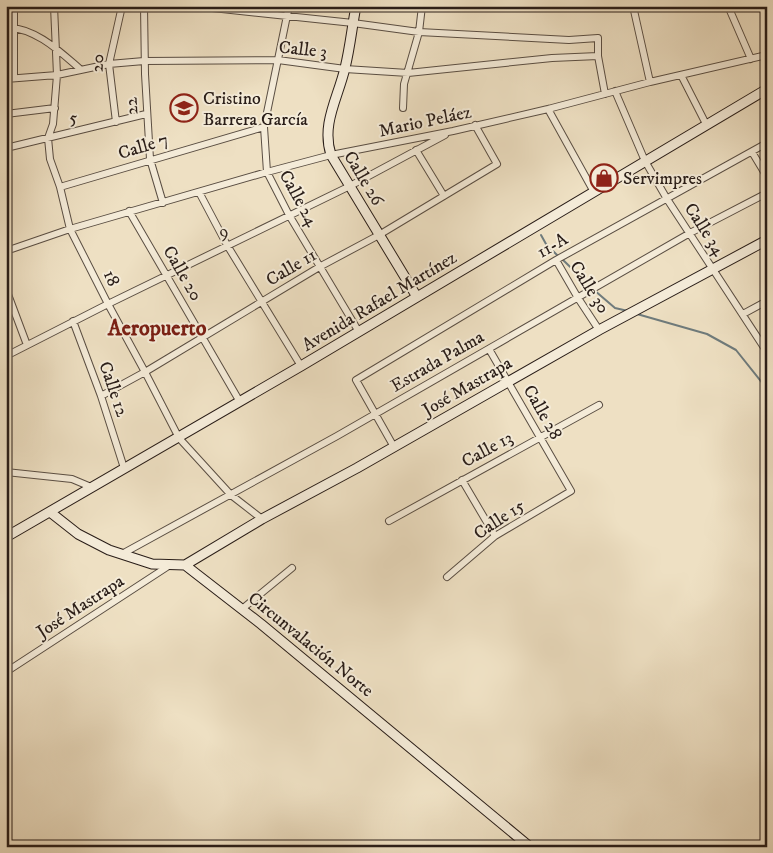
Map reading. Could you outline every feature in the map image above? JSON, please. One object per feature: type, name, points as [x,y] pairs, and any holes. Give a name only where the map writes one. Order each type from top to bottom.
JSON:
[{"type":"main road","name":"Calle 26","points":[[356,6],[345,69],[328,124],[327,142],[331,155],[417,297]]},
{"type":"main road","name":"Avenida Rafael Martínez","points":[[6,537],[179,438],[767,89]]},
{"type":"main road","name":"José Mastrapa","points":[[185,564],[599,330],[767,240]]},
{"type":"main road","points":[[50,512],[78,534],[109,550],[152,564],[185,564]]},
{"type":"main road","name":"Circunvalación Norte","points":[[185,564],[530,847]]},
{"type":"street","points":[[14,6],[10,27],[14,78]]},
{"type":"street","name":"18","points":[[54,6],[57,75],[53,124],[48,138],[50,159],[60,187],[70,229],[179,438],[231,494],[262,519]]},
{"type":"street","name":"20","points":[[116,122],[109,64],[122,6]]},
{"type":"street","name":"22","points":[[144,6],[146,114],[150,159],[163,203]]},
{"type":"street","points":[[194,6],[419,32],[569,40],[598,38],[598,56],[605,94]]},
{"type":"street","name":"Calle 24","points":[[289,6],[264,127],[267,172],[289,215],[359,332]]},
{"type":"street","points":[[403,108],[404,84],[419,32],[422,6]]},
{"type":"street","points":[[633,6],[650,82]]},
{"type":"street","points":[[728,6],[750,59]]},
{"type":"street","points":[[10,27],[32,33],[55,47],[80,69]]},
{"type":"street","name":"Mario Peláez","points":[[6,251],[129,211],[331,155],[475,126],[767,55]]},
{"type":"street","name":"Calle 3","points":[[6,79],[57,75],[109,64],[144,61],[278,60],[345,69],[408,73],[552,58],[598,56]]},
{"type":"street","points":[[681,75],[706,124]]},
{"type":"street","name":"Calle 34","points":[[615,91],[645,160],[667,199],[767,352]]},
{"type":"street","points":[[6,114],[55,108]]},
{"type":"street","points":[[548,109],[594,192]]},
{"type":"street","name":"5","points":[[6,148],[146,114]]},
{"type":"street","name":"Calle 11","points":[[101,396],[145,372],[321,266],[379,235],[496,164],[475,126]]},
{"type":"street","name":"Calle 7","points":[[60,187],[264,127]]},
{"type":"street","name":"9","points":[[6,356],[350,186],[453,131]]},
{"type":"street","name":"11-A","points":[[375,414],[356,380],[556,260],[767,143]]},
{"type":"street","points":[[416,150],[444,196]]},
{"type":"street","points":[[752,152],[767,177]]},
{"type":"street","points":[[199,192],[228,245],[301,366]]},
{"type":"street","name":"Estrada Palma","points":[[122,554],[375,414],[690,233],[767,193]]},
{"type":"street","name":"Calle 20","points":[[129,211],[240,402]]},
{"type":"street","name":"Calle 30","points":[[556,260],[599,330]]},
{"type":"street","points":[[6,289],[28,345]]},
{"type":"street","points":[[743,314],[767,301]]},
{"type":"street","name":"Calle 12","points":[[73,322],[101,396],[124,468]]},
{"type":"street","name":"Calle 28","points":[[489,348],[570,491]]},
{"type":"street","name":"Calle 13","points":[[389,521],[599,405]]},
{"type":"street","points":[[375,414],[394,447]]},
{"type":"street","points":[[6,472],[72,479],[91,487]]},
{"type":"street","points":[[462,480],[495,536]]},
{"type":"street","name":"Calle 15","points":[[447,576],[495,536],[570,491]]},
{"type":"street","name":"José Mastrapa","points":[[6,672],[170,565]]},
{"type":"street","points":[[242,609],[292,568]]},
{"type":"waterway","points":[[541,235],[546,244],[558,256]]},
{"type":"waterway","points":[[562,259],[591,287]]},
{"type":"waterway","points":[[594,290],[615,308],[628,311]]},
{"type":"waterway","points":[[637,314],[707,334],[736,350],[767,389]]},
{"type":"place","name":"Cristino Barrera García","points":[[184,108]]},
{"type":"place","name":"Servimpres","points":[[604,178]]},
{"type":"district","name":"Aeropuerto","points":[[157,327]]}]
